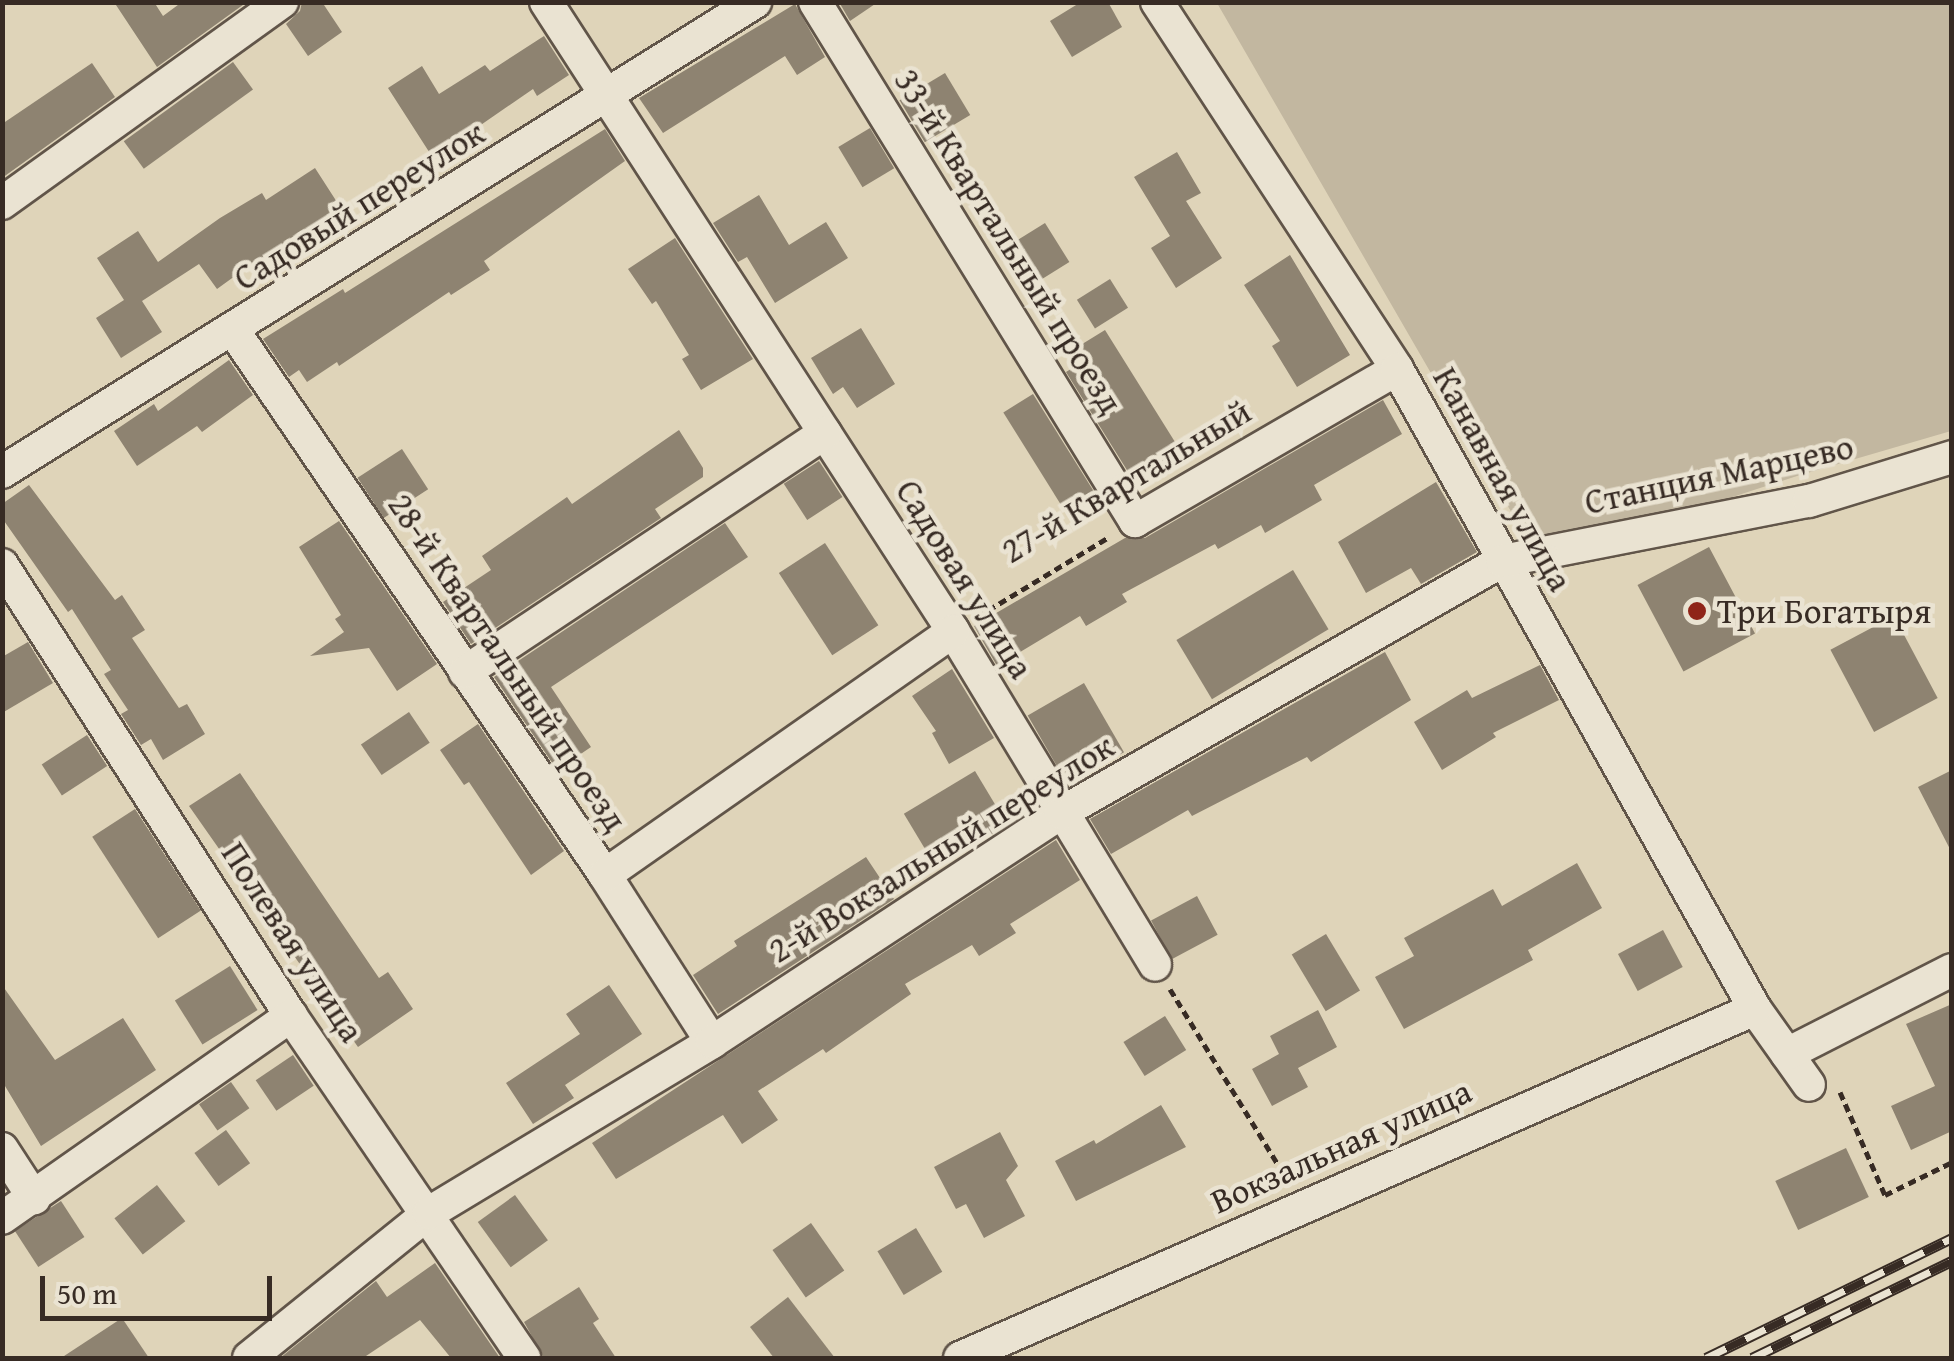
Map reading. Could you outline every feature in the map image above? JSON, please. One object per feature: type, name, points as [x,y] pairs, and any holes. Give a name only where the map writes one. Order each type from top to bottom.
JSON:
[{"type":"street","points":[[2,203],[282,2]]},
{"type":"street","name":"Садовая улица","points":[[546,2],[605,99],[953,631],[1155,965]]},
{"type":"street","name":"Садовый переулок","points":[[2,472],[755,2]]},
{"type":"street","name":"33-й Квартальный проезд","points":[[815,2],[1135,520]]},
{"type":"street","name":"Канавная улица","points":[[1156,2],[1397,369],[1755,1009],[1809,1085]]},
{"type":"street","name":"28-й Квартальный проезд","points":[[234,330],[605,875],[712,1042]]},
{"type":"street","name":"27-й Квартальный","points":[[1135,520],[1397,369]]},
{"type":"street","points":[[465,672],[825,433]]},
{"type":"street","name":"Станция Марцево","points":[[1502,561],[1809,501],[1952,457]]},
{"type":"street","name":"2-й Вокзальный переулок","points":[[250,1358],[429,1213],[712,1042],[1061,813],[1502,561]]},
{"type":"street","name":"Полевая улица","points":[[2,565],[292,1016],[524,1358]]},
{"type":"street","points":[[605,875],[953,631]]},
{"type":"street","points":[[1786,1054],[1952,970]]},
{"type":"street","name":"Вокзальная улица","points":[[960,1358],[1755,1009]]},
{"type":"street","points":[[2,1218],[292,1016]]},
{"type":"street","points":[[2,1149],[34,1198]]},
{"type":"path","name":"27-й Квартальный","points":[[953,631],[1135,520]]},
{"type":"path","points":[[1155,965],[1303,1205]]},
{"type":"path","points":[[1809,1085],[1836,1083],[1885,1195],[1952,1162]]},
{"type":"shaded area","points":[[1217,3],[1951,3],[1951,431],[1797,476],[1539,560]]},
{"type":"building","points":[[114,2],[154,2],[163,16],[182,2],[247,2],[157,67]]},
{"type":"building","points":[[302,2],[322,2],[342,32],[308,56],[286,24],[300,11]]},
{"type":"building","points":[[839,2],[878,2],[850,21]]},
{"type":"building","points":[[1081,2],[1108,2],[1122,27],[1072,57],[1050,21]]},
{"type":"building","points":[[795,4],[825,57],[797,75],[785,56],[663,133],[639,98]]},
{"type":"building","points":[[544,36],[569,75],[537,96],[533,89],[433,158],[388,88],[422,66],[439,94],[485,65],[490,71]]},
{"type":"building","points":[[233,62],[253,90],[144,169],[124,141]]},
{"type":"building","points":[[92,63],[115,97],[2,178],[2,124]]},
{"type":"building","points":[[945,73],[970,115],[925,142],[900,100]]},
{"type":"building","points":[[870,128],[894,168],[862,187],[838,147]]},
{"type":"building","points":[[605,129],[625,161],[484,261],[490,270],[451,295],[449,292],[339,366],[337,362],[307,382],[299,370],[289,377],[263,339],[343,289],[345,293]]},
{"type":"building","points":[[1177,152],[1201,193],[1186,201],[1222,258],[1176,288],[1151,248],[1170,236],[1134,177]]},
{"type":"building","points":[[315,168],[344,213],[260,265],[257,260],[217,289],[199,264],[142,301],[162,332],[121,358],[96,318],[124,300],[97,258],[138,231],[158,262],[220,218],[262,193],[266,200]]},
{"type":"building","points":[[759,195],[789,245],[826,222],[848,258],[775,303],[747,257],[738,262],[713,223]]},
{"type":"building","points":[[1045,223],[1069,262],[1025,290],[1001,251]]},
{"type":"building","points":[[675,238],[753,359],[701,390],[682,359],[689,355],[656,301],[652,304],[628,269]]},
{"type":"building","points":[[1290,255],[1350,355],[1297,387],[1272,346],[1280,341],[1244,285]]},
{"type":"building","points":[[1110,279],[1128,308],[1095,329],[1077,300]]},
{"type":"building","points":[[861,328],[895,384],[857,408],[843,387],[833,394],[811,358]]},
{"type":"building","points":[[1105,330],[1180,450],[1140,476],[1136,471],[1130,475],[1066,372],[1074,367],[1066,354]]},
{"type":"building","points":[[229,360],[253,395],[202,432],[197,426],[137,466],[114,431],[154,404],[158,411]]},
{"type":"building","points":[[1033,394],[1096,495],[1066,513],[1003,413]]},
{"type":"building","points":[[1383,400],[1402,434],[1314,485],[1322,500],[1265,533],[1261,525],[1218,549],[1215,544],[1122,594],[1127,602],[1086,626],[1080,616],[997,666],[974,626],[1125,538],[1145,538]]},
{"type":"building","points":[[679,430],[703,468],[703,477],[655,509],[661,518],[471,644],[443,602],[491,570],[482,556],[567,497],[572,504]]},
{"type":"building","points":[[402,449],[428,489],[384,518],[358,478]]},
{"type":"building","points":[[819,461],[842,497],[807,520],[784,484]]},
{"type":"building","points":[[1436,482],[1477,552],[1421,584],[1411,568],[1366,593],[1338,542]]},
{"type":"building","points":[[29,485],[115,600],[122,595],[145,630],[132,638],[179,708],[187,704],[205,734],[163,760],[151,739],[141,745],[121,714],[128,710],[104,674],[111,670],[72,609],[68,612],[2,518],[2,504]]},
{"type":"building","points":[[339,521],[437,664],[397,691],[369,648],[310,656],[344,632],[335,619],[341,615],[299,547]]},
{"type":"building","points":[[725,523],[748,557],[551,687],[591,747],[557,770],[494,677]]},
{"type":"building","points":[[825,543],[878,625],[832,655],[779,573]]},
{"type":"building","name":"Три Богатыря","points":[[1709,547],[1755,634],[1683,672],[1637,585]]},
{"type":"building","points":[[1293,570],[1329,629],[1212,699],[1176,640]]},
{"type":"building","points":[[1894,616],[1938,698],[1874,732],[1830,650]]},
{"type":"building","points":[[28,642],[53,683],[2,713],[2,657]]},
{"type":"building","points":[[1385,652],[1411,700],[1311,762],[1307,757],[1192,816],[1188,810],[1111,854],[1090,819]]},
{"type":"building","points":[[1540,665],[1559,700],[1493,733],[1496,737],[1442,770],[1414,722],[1467,690],[1472,698]]},
{"type":"building","points":[[952,669],[994,738],[949,764],[932,733],[936,731],[912,696]]},
{"type":"building","points":[[1084,683],[1124,752],[1068,785],[1028,716]]},
{"type":"building","points":[[409,712],[430,743],[382,775],[361,744]]},
{"type":"building","points":[[478,724],[564,851],[531,875],[469,782],[464,785],[440,750]]},
{"type":"building","points":[[87,735],[107,766],[62,795],[42,764]]},
{"type":"building","points":[[1952,770],[1952,853],[1918,787]]},
{"type":"building","points":[[975,771],[1007,825],[936,868],[904,814]]},
{"type":"building","points":[[240,773],[379,978],[388,972],[413,1009],[358,1047],[189,806]]},
{"type":"building","points":[[135,809],[201,910],[158,938],[92,837]]},
{"type":"building","points":[[1056,840],[1080,880],[1010,924],[1016,933],[979,956],[972,945],[905,984],[911,994],[826,1053],[823,1049],[758,1091],[778,1120],[742,1144],[723,1115],[616,1179],[592,1143]]},
{"type":"building","points":[[866,857],[894,899],[718,1014],[693,975],[737,946],[734,941]]},
{"type":"building","points":[[1577,863],[1602,908],[1528,950],[1533,960],[1404,1029],[1375,977],[1414,956],[1404,938],[1493,889],[1502,906]]},
{"type":"building","points":[[1197,896],[1218,935],[1172,959],[1151,920]]},
{"type":"building","points":[[1663,930],[1683,967],[1638,991],[1618,954]]},
{"type":"building","points":[[1326,934],[1360,991],[1326,1011],[1292,955]]},
{"type":"building","points":[[230,966],[258,1010],[202,1045],[175,1000]]},
{"type":"building","points":[[2,985],[55,1060],[123,1018],[156,1070],[41,1146],[2,1081]]},
{"type":"building","points":[[609,985],[642,1034],[565,1085],[574,1098],[533,1124],[506,1083],[580,1034],[566,1014]]},
{"type":"building","points":[[1952,1004],[1952,1131],[1911,1150],[1891,1106],[1935,1086],[1906,1024]]},
{"type":"building","points":[[1318,1010],[1337,1047],[1298,1068],[1308,1087],[1272,1106],[1252,1069],[1279,1054],[1270,1036]]},
{"type":"building","points":[[1165,1016],[1186,1050],[1145,1076],[1123,1042]]},
{"type":"building","points":[[293,1055],[314,1086],[276,1111],[256,1080]]},
{"type":"building","points":[[231,1082],[249,1108],[217,1131],[199,1104]]},
{"type":"building","points":[[1161,1105],[1186,1147],[1076,1201],[1055,1161],[1094,1140],[1096,1144]]},
{"type":"building","points":[[226,1130],[250,1163],[219,1186],[194,1153]]},
{"type":"building","points":[[1000,1132],[1018,1166],[1006,1180],[1025,1216],[984,1238],[966,1204],[956,1209],[934,1167]]},
{"type":"building","points":[[1846,1148],[1869,1197],[1798,1230],[1775,1181]]},
{"type":"building","points":[[157,1185],[185,1221],[143,1254],[114,1218]]},
{"type":"building","points":[[515,1195],[548,1240],[511,1267],[478,1222]]},
{"type":"building","points":[[61,1201],[84,1237],[38,1267],[15,1231]]},
{"type":"building","points":[[811,1223],[844,1271],[806,1297],[772,1250]]},
{"type":"building","points":[[916,1228],[942,1272],[904,1295],[877,1251]]},
{"type":"building","points":[[435,1263],[500,1358],[451,1358],[420,1320],[363,1358],[280,1358],[376,1281],[387,1297]]},
{"type":"building","points":[[579,1287],[599,1319],[593,1323],[616,1358],[544,1358],[524,1322]]},
{"type":"building","points":[[788,1297],[835,1358],[774,1358],[750,1327]]},
{"type":"building","points":[[122,1318],[149,1358],[61,1358]]},
{"type":"railway","points":[[1706,1358],[1952,1238]]},
{"type":"railway","points":[[1752,1358],[1952,1261]]},
{"type":"place","name":"Три Богатыря","points":[[1697,611]]}]
